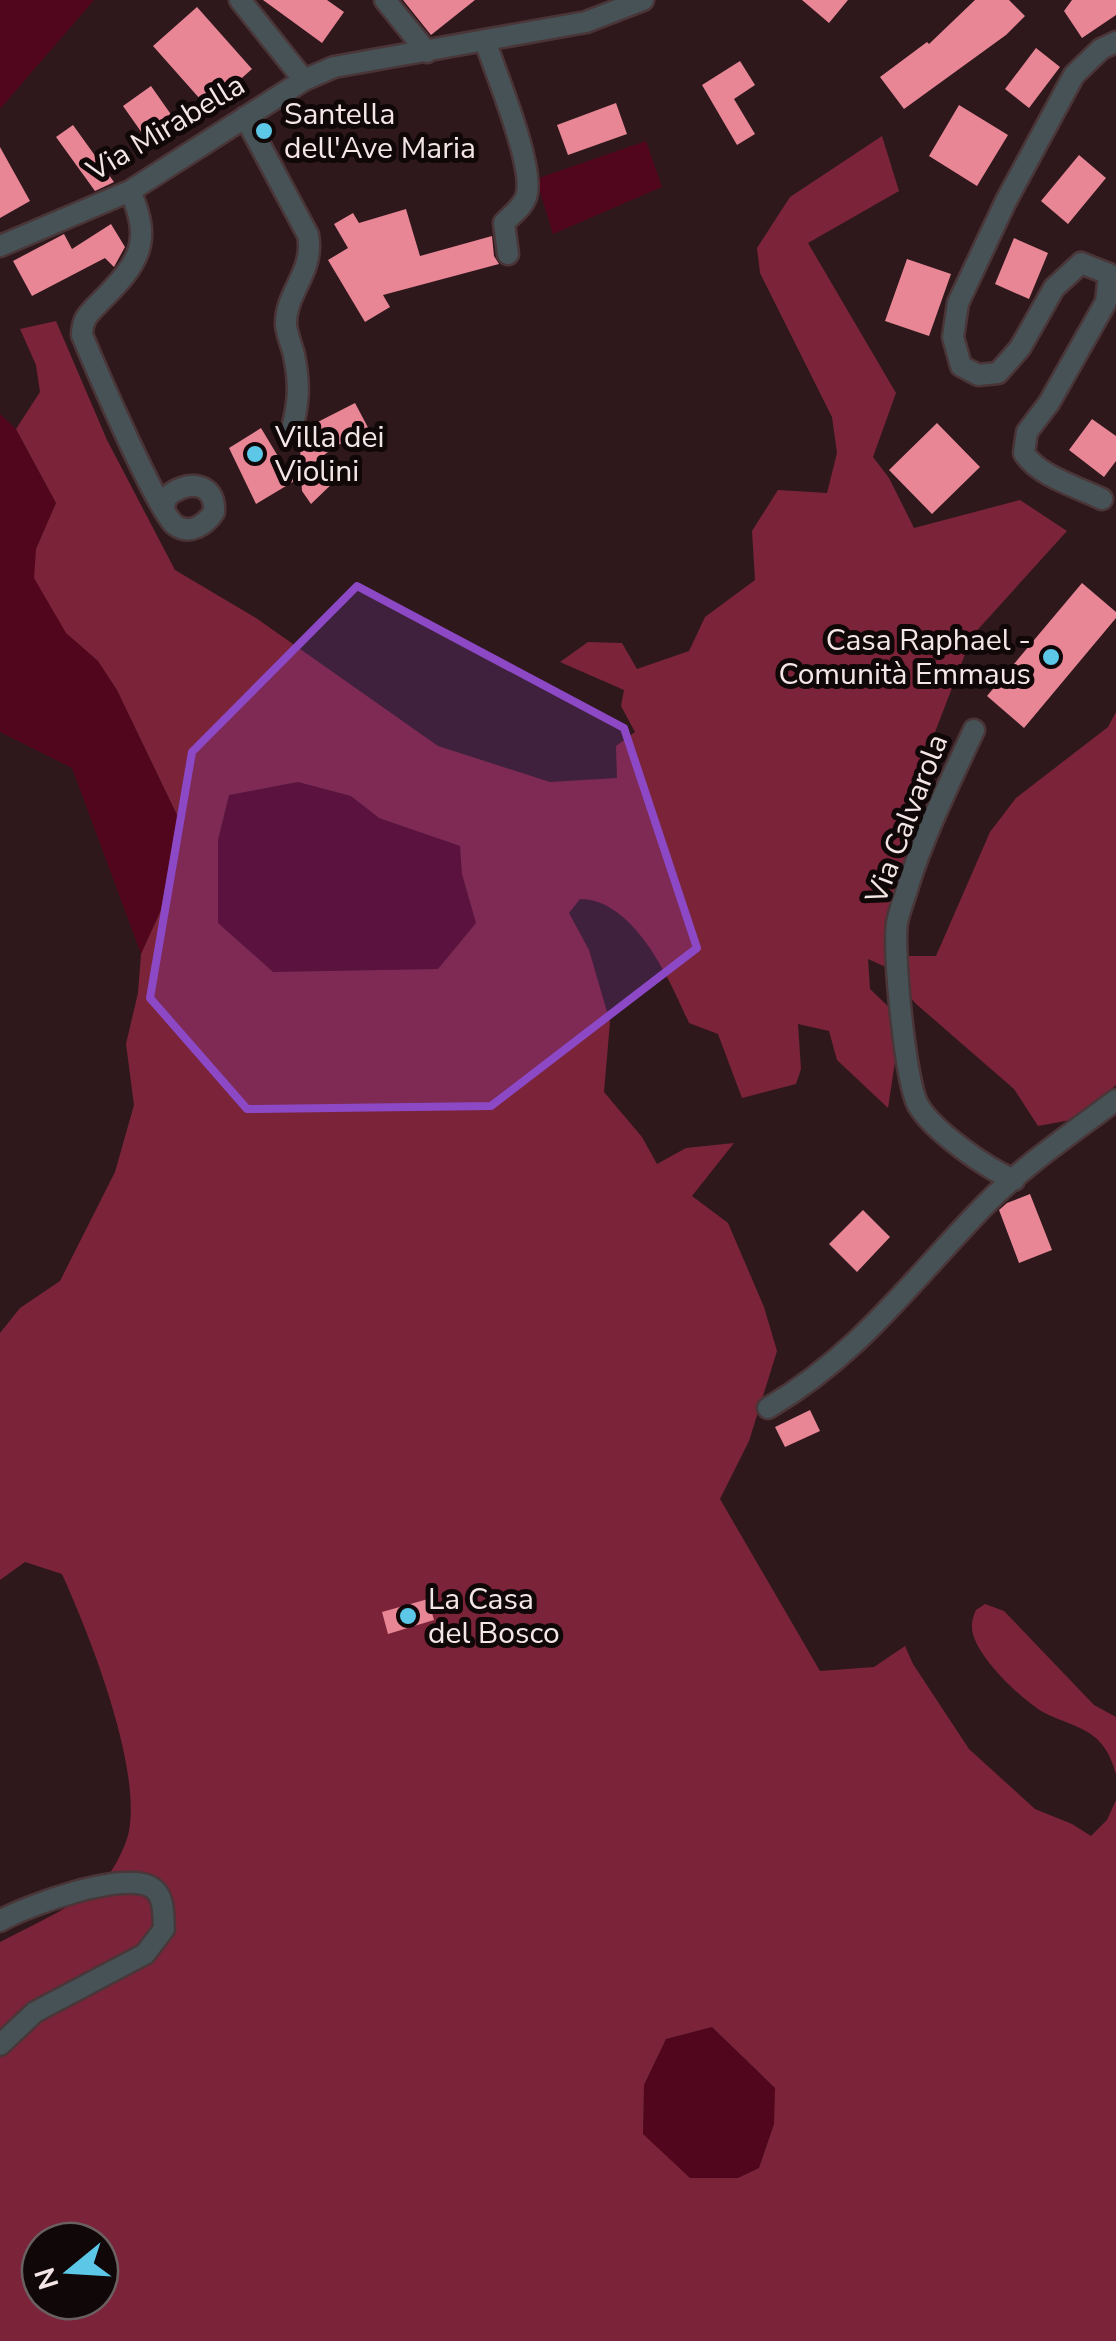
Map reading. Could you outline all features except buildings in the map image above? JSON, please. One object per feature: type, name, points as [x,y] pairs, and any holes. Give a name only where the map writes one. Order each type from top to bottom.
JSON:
[{"type":"street","points":[[240,0],[304,80]]},
{"type":"street","points":[[386,0],[427,52]]},
{"type":"street","name":"Via Mirabella","points":[[0,246],[130,191],[304,80],[334,67],[586,22],[643,0]]},
{"type":"street","points":[[485,41],[528,184],[523,205],[504,223],[508,254]]},
{"type":"street","points":[[1102,498],[1052,475],[1028,460],[1024,453],[1027,432],[1049,403],[1106,302],[1112,272],[1080,263],[1054,288],[1020,348],[998,373],[978,375],[962,366],[953,337],[958,303],[1006,202],[1074,75],[1100,49],[1116,42]]},
{"type":"street","points":[[246,117],[308,235],[311,250],[286,325],[300,394],[291,432]]},
{"type":"street","points":[[130,191],[144,232],[139,251],[119,283],[89,312],[82,323],[82,335],[164,508]]},
{"type":"street","name":"Via Calvarola","points":[[974,730],[933,818],[897,922],[898,971],[909,1074],[918,1106],[972,1154],[1014,1180]]},
{"type":"street","points":[[768,1408],[810,1383],[871,1330],[987,1202],[1116,1100]]},
{"type":"street","points":[[0,1920],[70,1892],[135,1883],[152,1887],[162,1900],[164,1929],[145,1954],[35,2012],[0,2045]]},
{"type":"highlighted area","points":[[357,586],[624,728],[697,948],[491,1106],[247,1109],[150,998],[192,752]]},
{"type":"shaded area","points":[[0,0],[94,0],[0,109]]},
{"type":"shaded area","points":[[882,136],[899,191],[808,243],[896,393],[873,457],[889,478],[914,528],[1020,500],[1067,531],[972,636],[905,810],[905,956],[936,956],[990,832],[1016,798],[1108,727],[1116,712],[1116,1085],[1081,1118],[1038,1126],[1014,1089],[915,1003],[886,967],[868,959],[870,989],[896,1014],[896,1055],[888,1108],[837,1060],[829,1031],[798,1024],[801,1069],[796,1084],[742,1098],[718,1034],[689,1023],[672,985],[633,927],[617,912],[599,903],[580,899],[569,913],[589,950],[610,1022],[604,1092],[642,1137],[657,1164],[686,1148],[734,1143],[692,1196],[728,1223],[764,1307],[777,1351],[749,1441],[720,1499],[820,1671],[874,1667],[905,1646],[969,1749],[1035,1809],[1091,1836],[1107,1820],[1116,1800],[1116,2341],[0,2341],[0,1942],[59,1912],[102,1883],[126,1841],[131,1804],[128,1772],[110,1701],[62,1574],[25,1562],[0,1580],[0,1333],[20,1308],[60,1281],[115,1172],[134,1105],[126,1044],[138,993],[141,954],[161,910],[178,817],[117,690],[98,661],[66,633],[34,578],[36,549],[56,503],[16,429],[40,392],[36,365],[20,329],[56,321],[107,440],[175,570],[256,618],[438,746],[550,782],[617,778],[616,746],[635,732],[621,706],[624,690],[560,662],[588,642],[622,643],[637,669],[689,651],[705,617],[755,580],[752,531],[778,490],[827,493],[837,453],[832,417],[760,273],[757,248],[790,197]],"holes":[[[298,782],[351,796],[379,818],[460,846],[462,874],[476,923],[438,969],[273,972],[218,923],[218,840],[229,795]],[[712,2027],[775,2088],[774,2124],[759,2168],[738,2178],[690,2178],[643,2134],[644,2085],[666,2039]]]},
{"type":"shaded area","points":[[646,141],[662,187],[553,234],[536,179]]},
{"type":"shaded area","points":[[0,414],[16,429],[56,503],[36,549],[66,633],[98,661],[117,690],[178,817],[161,910],[141,954],[72,768],[0,732]]},
{"type":"shaded area","points":[[298,782],[351,796],[379,818],[460,846],[462,874],[476,923],[438,969],[273,972],[218,923],[218,840],[229,795]]},
{"type":"shaded area","points":[[985,1604],[1004,1611],[1094,1705],[1116,1717],[1116,1774],[1098,1740],[1034,1706],[988,1661],[972,1625],[976,1610]]},
{"type":"shaded area","points":[[712,2027],[775,2088],[774,2124],[759,2168],[738,2178],[691,2179],[643,2135],[644,2085],[666,2039]]},
{"type":"place","name":"Santella dell'Ave Maria","points":[[264,131]]},
{"type":"place","name":"Villa dei Violini","points":[[255,454]]},
{"type":"place","name":"Casa Raphael - Comunità Emmaus","points":[[1051,657]]},
{"type":"place","name":"La Casa del Bosco","points":[[408,1616]]}]
